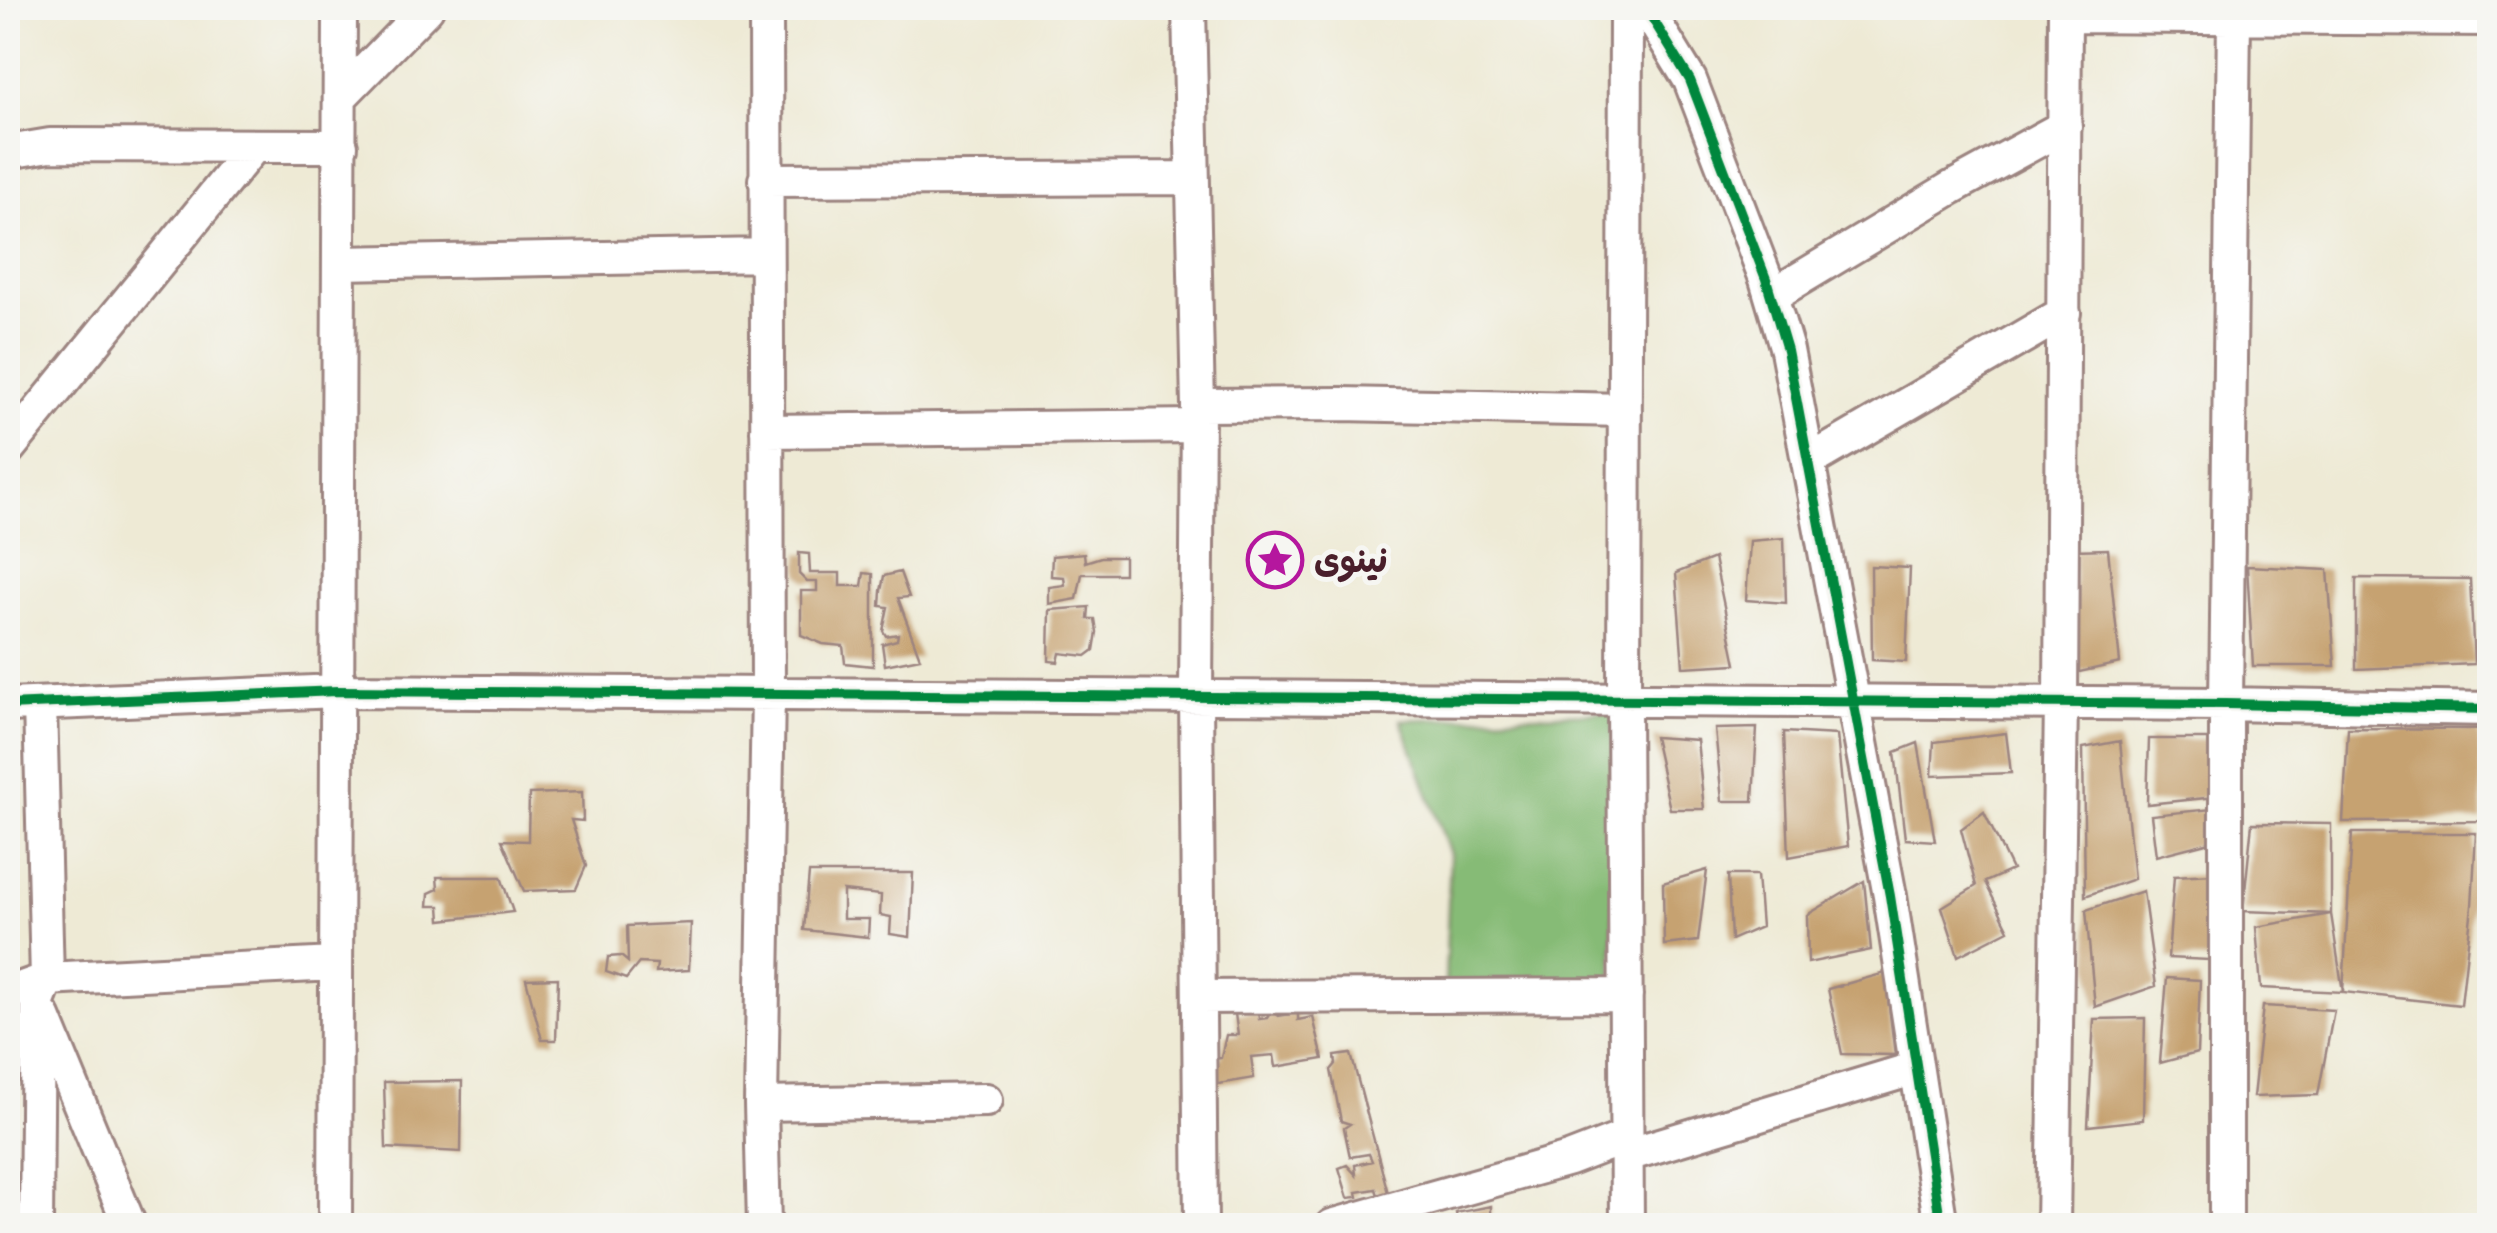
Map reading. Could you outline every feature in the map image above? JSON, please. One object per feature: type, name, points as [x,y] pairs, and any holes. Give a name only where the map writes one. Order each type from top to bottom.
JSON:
[{"type":"street","points":[[336,1226],[340,8]]},
{"type":"street","points":[[341,96],[427,8]]},
{"type":"street","points":[[764,1226],[761,1104],[768,694],[766,8]]},
{"type":"street","points":[[1189,8],[1198,416],[1196,697],[1201,1226]]},
{"type":"street","points":[[1626,8],[1627,1226]]},
{"type":"street","points":[[1646,8],[1690,80],[1771,296],[1787,350],[1890,896],[1941,1226]]},
{"type":"street","points":[[2053,1226],[2065,12],[2234,18],[2490,19]]},
{"type":"street","points":[[2226,1226],[2226,704],[2234,18]]},
{"type":"street","points":[[1771,296],[1951,188],[2065,126]]},
{"type":"street","points":[[8,152],[50,144],[340,146]]},
{"type":"street","points":[[8,448],[254,146]]},
{"type":"street","points":[[766,180],[1192,178]]},
{"type":"street","points":[[340,263],[766,255]]},
{"type":"street","points":[[1808,462],[2064,314]]},
{"type":"street","points":[[767,431],[1198,416],[1342,404],[1624,410]]},
{"type":"street","points":[[36,1226],[24,704],[336,692],[2490,709]]},
{"type":"street","points":[[31,991],[334,964]]},
{"type":"street","points":[[31,991],[130,1226]]},
{"type":"street","points":[[1199,997],[1626,995]]},
{"type":"street","points":[[1332,1226],[1916,1068]]},
{"type":"street","points":[[761,1104],[986,1100]]},
{"type":"green space","points":[[1613,712],[1613,979],[1445,985],[1450,854],[1401,720]]},
{"type":"building","points":[[1784,538],[1786,603],[1746,600],[1750,541]]},
{"type":"building","points":[[2108,549],[2120,663],[2075,673],[2074,550]]},
{"type":"building","points":[[799,553],[809,554],[810,573],[840,573],[840,586],[862,586],[864,573],[873,574],[873,666],[845,663],[843,646],[823,644],[801,635],[801,591],[817,591],[817,582],[807,582],[799,574]]},
{"type":"building","points":[[1084,553],[1085,562],[1124,557],[1124,574],[1082,574],[1077,599],[1049,604],[1049,587],[1065,585],[1064,577],[1051,576],[1052,556]]},
{"type":"building","points":[[1714,558],[1736,664],[1683,667],[1676,573]]},
{"type":"building","points":[[1871,566],[1910,568],[1906,662],[1872,660]]},
{"type":"building","points":[[2247,566],[2328,570],[2335,666],[2253,666]]},
{"type":"building","points":[[900,572],[909,597],[898,598],[920,658],[885,665],[882,644],[897,640],[898,634],[886,636],[883,631],[888,607],[880,606],[881,591],[884,576]]},
{"type":"building","points":[[2356,578],[2470,579],[2474,664],[2356,669]]},
{"type":"building","points":[[1089,607],[1088,619],[1095,619],[1097,632],[1094,650],[1086,656],[1060,653],[1058,662],[1049,661],[1050,610]]},
{"type":"building","points":[[1757,728],[1753,801],[1722,801],[1715,729]]},
{"type":"building","points":[[2348,728],[2479,729],[2483,821],[2343,822]]},
{"type":"building","points":[[1784,732],[1837,735],[1848,846],[1789,857]]},
{"type":"building","points":[[2006,733],[2011,773],[1932,776],[1934,742]]},
{"type":"building","points":[[1654,737],[1697,740],[1704,809],[1670,809]]},
{"type":"building","points":[[2149,739],[2214,739],[2215,797],[2147,804]]},
{"type":"building","points":[[2120,741],[2134,879],[2085,896],[2083,748]]},
{"type":"building","points":[[1918,743],[1935,841],[1905,839],[1895,752]]},
{"type":"building","points":[[582,792],[583,821],[571,820],[586,866],[576,889],[524,891],[502,840],[528,841],[529,794]]},
{"type":"building","points":[[2212,809],[2214,841],[2156,856],[2151,815]]},
{"type":"building","points":[[1984,812],[2012,870],[1985,882],[2009,930],[1958,956],[1942,907],[1976,886],[1961,829]]},
{"type":"building","points":[[2252,823],[2331,824],[2331,914],[2243,911]]},
{"type":"building","points":[[2352,833],[2476,833],[2461,1005],[2343,992]]},
{"type":"building","points":[[1707,870],[1698,941],[1664,945],[1663,883]]},
{"type":"building","points":[[809,873],[913,873],[910,937],[890,934],[891,917],[880,915],[881,895],[843,891],[843,919],[869,919],[868,937],[804,930]]},
{"type":"building","points":[[2213,874],[2209,960],[2168,958],[2174,876]]},
{"type":"building","points":[[1728,875],[1757,875],[1761,927],[1731,940]]},
{"type":"building","points":[[437,877],[501,877],[513,912],[441,920],[440,906],[428,906],[429,893],[438,889]]},
{"type":"building","points":[[1864,881],[1871,950],[1808,963],[1807,915]]},
{"type":"building","points":[[2143,891],[2156,986],[2095,1007],[2086,910]]},
{"type":"building","points":[[2331,914],[2343,992],[2261,988],[2256,927]]},
{"type":"building","points":[[691,923],[689,970],[656,972],[657,964],[639,963],[626,979],[606,972],[608,957],[621,956],[628,962],[627,926]]},
{"type":"building","points":[[1885,973],[1895,1055],[1842,1054],[1828,989]]},
{"type":"building","points":[[558,978],[556,1040],[542,1040],[526,979]]},
{"type":"building","points":[[2167,978],[2200,980],[2197,1053],[2160,1063]]},
{"type":"building","points":[[2263,1006],[2334,1010],[2318,1095],[2253,1097]]},
{"type":"building","points":[[1258,1011],[1259,1019],[1267,1018],[1271,1012],[1278,1016],[1298,1013],[1298,1020],[1313,1017],[1323,1059],[1276,1067],[1274,1055],[1251,1057],[1254,1078],[1207,1086],[1211,1060],[1221,1058],[1226,1035],[1238,1035],[1235,1014]]},
{"type":"building","points":[[2145,1018],[2143,1120],[2088,1126],[2094,1019]]},
{"type":"building","points":[[1351,1054],[1388,1193],[1378,1195],[1376,1189],[1348,1198],[1339,1168],[1347,1165],[1356,1175],[1355,1165],[1372,1161],[1369,1154],[1350,1157],[1344,1128],[1350,1124],[1341,1121],[1331,1070],[1336,1064],[1335,1056]]},
{"type":"building","points":[[462,1081],[461,1152],[386,1148],[384,1082]]},
{"type":"building","points":[[1491,1206],[1491,1214],[1473,1219],[1473,1226],[1458,1226],[1456,1213]]},
{"type":"cycle path","points":[[1646,8],[1690,80],[1766,279],[1787,350],[1890,896],[1941,1226]]},
{"type":"cycle path","points":[[8,705],[337,691],[2490,709]]},
{"type":"place","name":"نينوى","points":[[1275,560]]}]
